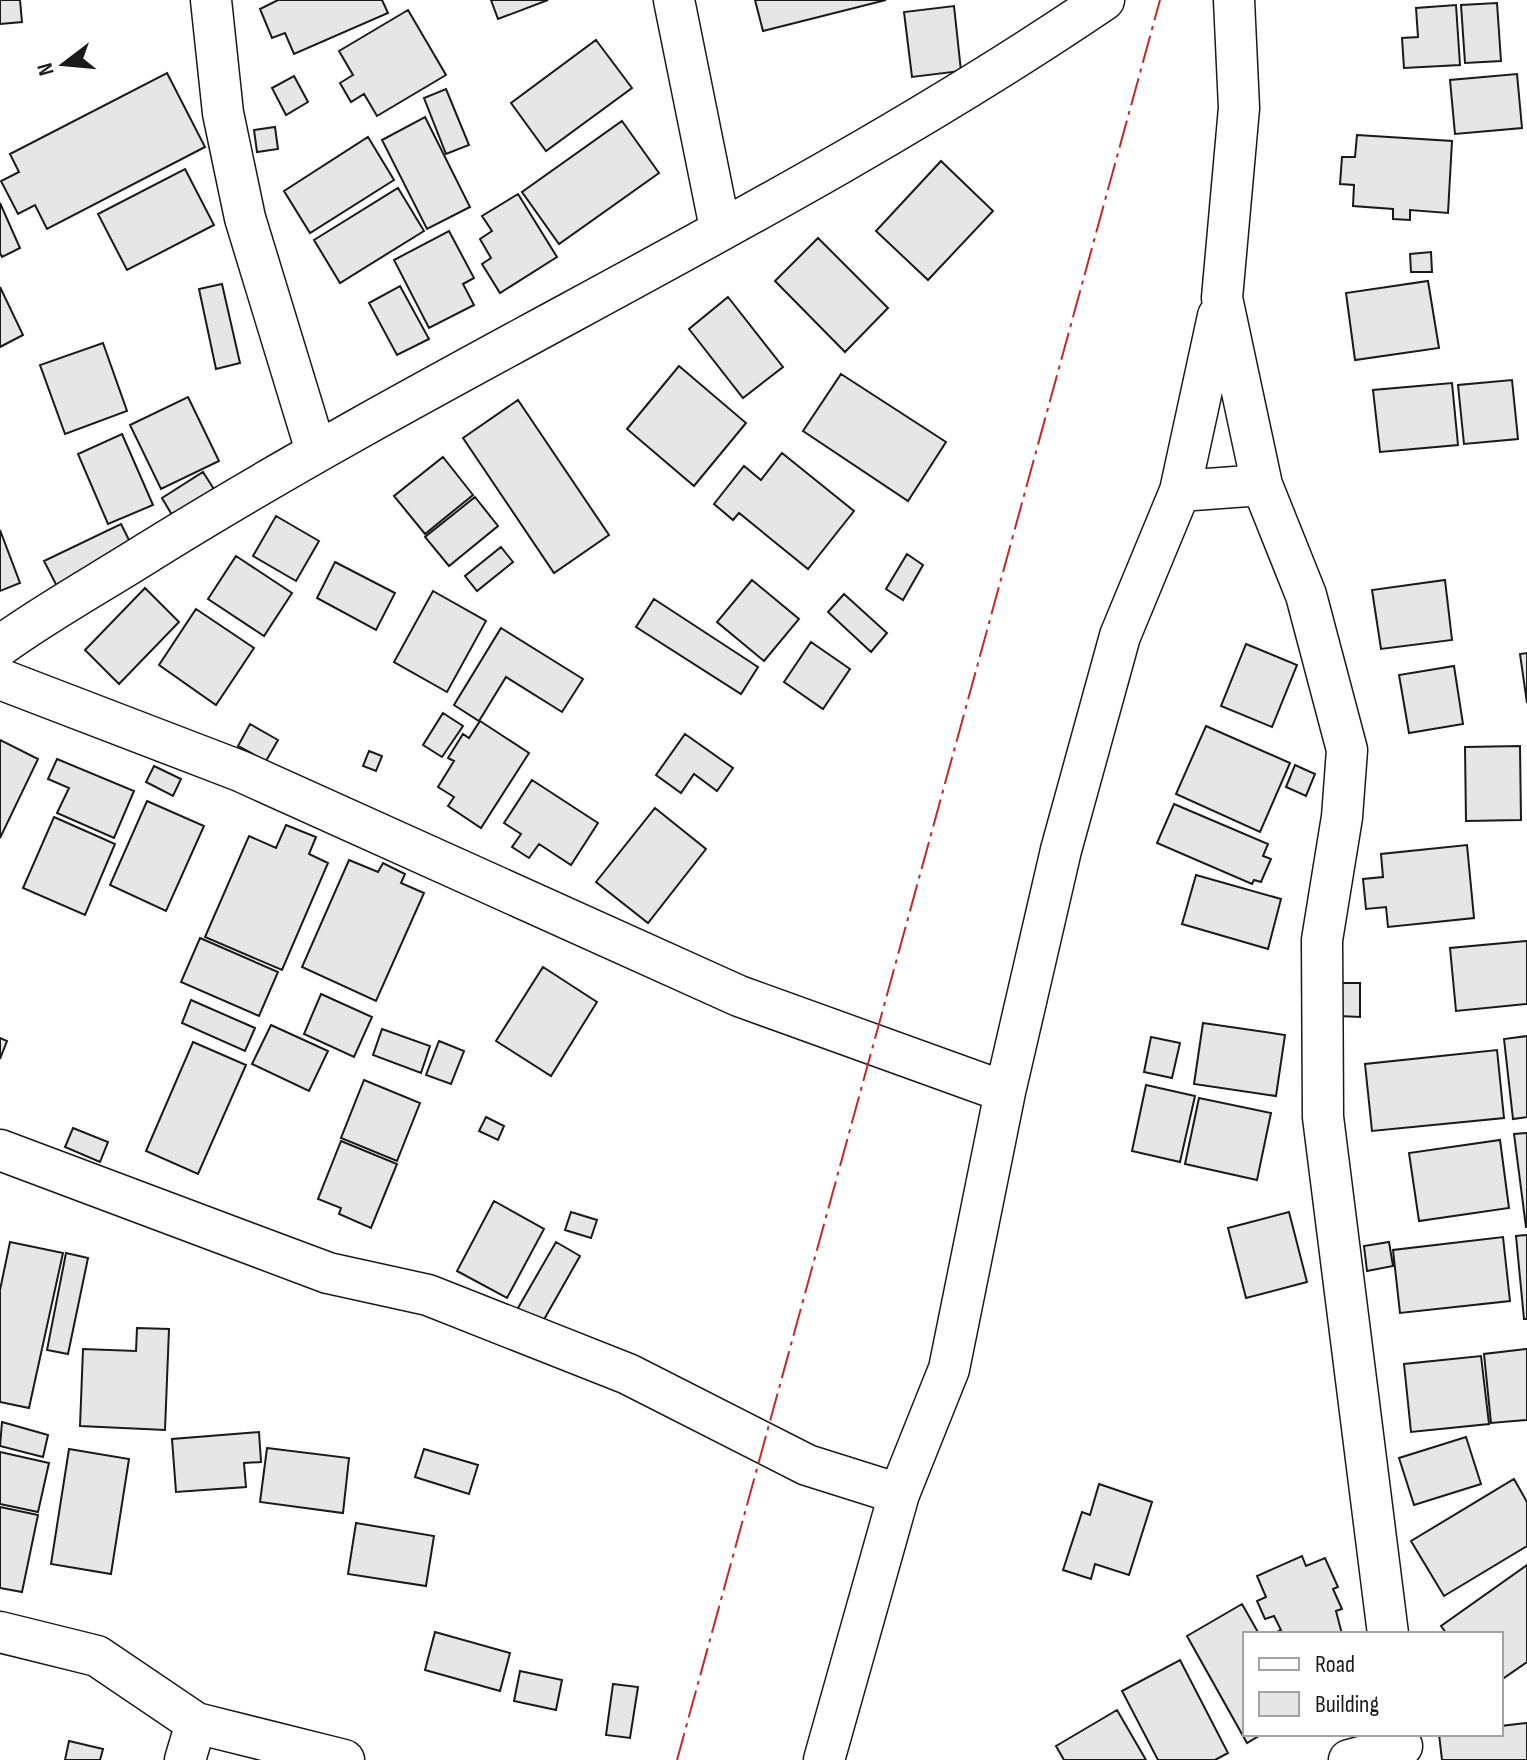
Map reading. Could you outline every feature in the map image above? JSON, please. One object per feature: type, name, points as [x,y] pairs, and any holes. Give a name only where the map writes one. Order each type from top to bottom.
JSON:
[{"type":"street","points":[[211,0],[223,113],[245,218],[316,451]]},
{"type":"street","points":[[674,0],[720,228]]},
{"type":"street","points":[[0,646],[316,451],[1016,60],[1104,0]]},
{"type":"street","points":[[824,1760],[899,1494],[949,1369],[1005,1092],[1061,850],[1120,636],[1180,491],[1222,298],[1239,108],[1234,0]]},
{"type":"street","points":[[1222,298],[1262,485],[1306,595],[1347,750],[1342,817],[1322,940],[1323,1117],[1388,1632]]},
{"type":"street","points":[[1180,491],[1262,485]]},
{"type":"street","points":[[0,679],[240,771],[739,996],[1005,1092]]},
{"type":"street","points":[[0,1150],[328,1273],[428,1295],[628,1374],[807,1465],[899,1494]]},
{"type":"street","points":[[0,1632],[97,1656],[191,1741],[344,1760]]},
{"type":"street","points":[[1349,1760],[1402,1747]]},
{"type":"building","points":[[0,0],[20,0],[22,22],[0,24]]},
{"type":"building","points":[[278,0],[382,0],[388,13],[294,54],[285,33],[272,38],[260,9]]},
{"type":"building","points":[[491,0],[548,0],[498,19]]},
{"type":"building","points":[[755,0],[886,0],[763,31]]},
{"type":"building","points":[[1497,3],[1501,61],[1465,63],[1461,5]]},
{"type":"building","points":[[1456,5],[1460,65],[1404,68],[1402,38],[1418,37],[1416,8]]},
{"type":"building","points":[[954,6],[961,71],[912,77],[904,12]]},
{"type":"building","points":[[408,10],[446,75],[377,116],[364,94],[351,102],[340,83],[353,75],[339,51]]},
{"type":"building","points":[[596,40],[632,88],[546,151],[511,103]]},
{"type":"building","points":[[167,73],[205,147],[47,229],[35,205],[18,214],[1,181],[19,172],[10,154]]},
{"type":"building","points":[[1517,74],[1522,128],[1455,134],[1450,80]]},
{"type":"building","points":[[294,76],[308,102],[286,115],[272,88]]},
{"type":"building","points":[[446,89],[469,145],[446,154],[424,98]]},
{"type":"building","points":[[425,117],[470,207],[427,229],[382,140]]},
{"type":"building","points":[[622,121],[659,173],[559,244],[522,192]]},
{"type":"building","points":[[275,127],[278,149],[257,152],[254,130]]},
{"type":"building","points":[[1357,135],[1452,141],[1448,213],[1410,210],[1410,220],[1393,219],[1393,209],[1353,206],[1354,185],[1340,184],[1342,157],[1355,157]]},
{"type":"building","points":[[368,137],[394,180],[310,233],[284,191]]},
{"type":"building","points":[[941,161],[993,211],[928,280],[876,231]]},
{"type":"building","points":[[185,169],[214,225],[127,270],[98,214]]},
{"type":"building","points":[[398,188],[424,231],[340,283],[314,240]]},
{"type":"building","points":[[518,194],[557,257],[500,293],[482,264],[491,258],[480,239],[492,231],[482,216]]},
{"type":"building","points":[[0,203],[20,248],[2,257],[0,253]]},
{"type":"building","points":[[449,231],[474,278],[463,284],[474,305],[429,328],[394,260]]},
{"type":"building","points":[[818,238],[888,308],[845,352],[775,281]]},
{"type":"building","points":[[1431,252],[1432,272],[1411,272],[1410,254]]},
{"type":"building","points":[[1428,281],[1439,348],[1355,360],[1346,293]]},
{"type":"building","points":[[222,284],[240,363],[216,369],[199,289]]},
{"type":"building","points":[[400,286],[429,339],[397,355],[369,303]]},
{"type":"building","points":[[0,287],[23,335],[0,347]]},
{"type":"building","points":[[728,297],[783,367],[743,398],[689,329]]},
{"type":"building","points":[[103,343],[127,411],[65,434],[40,365]]},
{"type":"building","points":[[679,366],[746,423],[694,486],[627,429]]},
{"type":"building","points":[[841,374],[946,442],[908,501],[803,431]]},
{"type":"building","points":[[1512,380],[1518,439],[1464,444],[1458,385]]},
{"type":"building","points":[[1452,383],[1458,445],[1380,452],[1373,390]]},
{"type":"building","points":[[188,397],[219,461],[161,489],[130,425]]},
{"type":"building","points":[[518,400],[609,535],[554,573],[463,438]]},
{"type":"building","points":[[122,434],[153,505],[108,524],[78,454]]},
{"type":"building","points":[[782,453],[854,511],[808,569],[739,513],[733,520],[714,504],[744,466],[761,480]]},
{"type":"building","points":[[443,457],[473,495],[425,534],[394,496]]},
{"type":"building","points":[[203,472],[217,494],[175,520],[162,498]]},
{"type":"building","points":[[475,497],[498,526],[449,566],[425,537]]},
{"type":"building","points":[[276,516],[319,541],[296,581],[253,556]]},
{"type":"building","points":[[121,524],[133,548],[62,596],[44,561]]},
{"type":"building","points":[[0,530],[20,583],[0,591]]},
{"type":"building","points":[[501,547],[513,562],[477,591],[465,576]]},
{"type":"building","points":[[907,554],[923,565],[903,600],[886,589]]},
{"type":"building","points":[[236,556],[292,593],[264,636],[208,599]]},
{"type":"building","points":[[335,562],[395,593],[376,630],[317,598]]},
{"type":"building","points":[[752,580],[799,619],[764,661],[717,622]]},
{"type":"building","points":[[1445,580],[1452,640],[1381,649],[1372,590]]},
{"type":"building","points":[[145,588],[179,622],[119,684],[85,650]]},
{"type":"building","points":[[433,591],[486,621],[447,692],[394,662]]},
{"type":"building","points":[[844,594],[887,633],[871,652],[828,612]]},
{"type":"building","points":[[654,599],[758,667],[741,694],[636,627]]},
{"type":"building","points":[[196,609],[254,648],[216,705],[159,665]]},
{"type":"building","points":[[501,628],[583,679],[562,712],[506,677],[479,721],[454,705]]},
{"type":"building","points":[[811,642],[850,669],[823,709],[784,682]]},
{"type":"building","points":[[1246,644],[1297,665],[1272,727],[1221,706]]},
{"type":"building","points":[[1527,653],[1527,703],[1520,654]]},
{"type":"building","points":[[1454,666],[1463,724],[1409,733],[1399,675]]},
{"type":"building","points":[[443,713],[463,726],[442,757],[423,745]]},
{"type":"building","points":[[480,721],[529,753],[481,828],[448,806],[454,797],[438,787],[454,761],[448,758],[463,734],[469,738]]},
{"type":"building","points":[[250,724],[278,740],[266,761],[238,746]]},
{"type":"building","points":[[1206,726],[1290,763],[1260,832],[1176,794]]},
{"type":"building","points":[[685,734],[733,768],[717,791],[694,774],[681,793],[656,775]]},
{"type":"building","points":[[0,740],[38,759],[0,838]]},
{"type":"building","points":[[1520,746],[1521,820],[1466,821],[1465,747]]},
{"type":"building","points":[[369,751],[382,756],[376,771],[363,766]]},
{"type":"building","points":[[57,759],[134,791],[114,838],[57,813],[69,788],[48,779]]},
{"type":"building","points":[[1295,765],[1315,774],[1306,796],[1286,787]]},
{"type":"building","points":[[154,766],[181,779],[173,796],[146,782]]},
{"type":"building","points":[[532,780],[598,823],[571,865],[539,844],[529,858],[512,847],[521,834],[504,823]]},
{"type":"building","points":[[147,801],[204,826],[166,911],[110,885]]},
{"type":"building","points":[[1174,804],[1268,844],[1263,856],[1271,859],[1261,882],[1254,880],[1252,884],[1157,843]]},
{"type":"building","points":[[655,808],[706,849],[648,923],[596,882]]},
{"type":"building","points":[[54,817],[115,844],[85,915],[23,888]]},
{"type":"building","points":[[286,825],[316,837],[309,854],[328,863],[282,970],[205,937],[249,836],[276,848]]},
{"type":"building","points":[[1467,845],[1474,918],[1388,927],[1386,907],[1366,909],[1363,879],[1383,877],[1381,854]]},
{"type":"building","points":[[349,860],[378,872],[383,863],[405,874],[401,883],[424,893],[376,1001],[302,967]]},
{"type":"building","points":[[1196,875],[1281,899],[1268,949],[1182,924]]},
{"type":"building","points":[[200,938],[278,972],[259,1016],[181,982]]},
{"type":"building","points":[[1527,941],[1527,1004],[1456,1011],[1450,948]]},
{"type":"building","points":[[543,967],[597,1002],[551,1076],[496,1041]]},
{"type":"building","points":[[1338,983],[1360,983],[1360,1017],[1339,1016]]},
{"type":"building","points":[[321,994],[372,1017],[354,1057],[304,1034]]},
{"type":"building","points":[[191,1000],[255,1028],[245,1051],[182,1023]]},
{"type":"building","points":[[1203,1023],[1285,1035],[1276,1096],[1194,1084]]},
{"type":"building","points":[[271,1025],[328,1051],[309,1091],[252,1064]]},
{"type":"building","points":[[382,1029],[430,1046],[421,1073],[373,1055]]},
{"type":"building","points":[[1527,1036],[1527,1117],[1513,1119],[1504,1039]]},
{"type":"building","points":[[1151,1037],[1180,1043],[1172,1078],[1144,1072]]},
{"type":"building","points":[[0,1038],[7,1041],[0,1059]]},
{"type":"building","points":[[439,1041],[464,1051],[451,1084],[426,1075]]},
{"type":"building","points":[[193,1042],[246,1065],[198,1174],[146,1151]]},
{"type":"building","points":[[1497,1050],[1504,1118],[1372,1131],[1365,1064]]},
{"type":"building","points":[[364,1080],[420,1103],[397,1161],[341,1138]]},
{"type":"building","points":[[1146,1085],[1195,1096],[1180,1162],[1132,1151]]},
{"type":"building","points":[[1199,1098],[1271,1113],[1257,1180],[1185,1164]]},
{"type":"building","points":[[486,1117],[504,1126],[498,1140],[479,1131]]},
{"type":"building","points":[[73,1128],[108,1142],[100,1162],[65,1147]]},
{"type":"building","points":[[1527,1133],[1527,1227],[1526,1227],[1514,1134]]},
{"type":"building","points":[[1500,1140],[1509,1208],[1419,1221],[1409,1153]]},
{"type":"building","points":[[341,1141],[397,1164],[371,1228],[339,1214],[341,1208],[318,1199]]},
{"type":"building","points":[[494,1201],[544,1229],[507,1298],[457,1271]]},
{"type":"building","points":[[571,1212],[597,1220],[591,1238],[565,1230]]},
{"type":"building","points":[[1289,1212],[1307,1282],[1246,1298],[1228,1228]]},
{"type":"building","points":[[1527,1235],[1527,1319],[1524,1319],[1516,1236]]},
{"type":"building","points":[[1503,1237],[1510,1301],[1400,1313],[1393,1250]]},
{"type":"building","points":[[10,1242],[63,1253],[29,1408],[0,1402],[0,1290]]},
{"type":"building","points":[[556,1242],[580,1256],[538,1330],[514,1315]]},
{"type":"building","points":[[1389,1242],[1393,1266],[1367,1271],[1364,1246]]},
{"type":"building","points":[[66,1253],[88,1258],[68,1354],[47,1350]]},
{"type":"building","points":[[137,1328],[169,1329],[165,1430],[80,1426],[83,1349],[136,1351]]},
{"type":"building","points":[[1527,1349],[1527,1420],[1491,1423],[1484,1354]]},
{"type":"building","points":[[1481,1356],[1489,1424],[1411,1432],[1404,1364]]},
{"type":"building","points":[[2,1422],[48,1435],[43,1457],[0,1446]]},
{"type":"building","points":[[259,1432],[261,1462],[244,1463],[246,1487],[176,1492],[172,1439]]},
{"type":"building","points":[[1466,1437],[1481,1484],[1414,1505],[1399,1458]]},
{"type":"building","points":[[267,1448],[349,1458],[343,1513],[260,1502]]},
{"type":"building","points":[[69,1449],[129,1459],[111,1574],[51,1564]]},
{"type":"building","points":[[424,1449],[478,1465],[469,1494],[415,1477]]},
{"type":"building","points":[[0,1452],[49,1463],[38,1512],[0,1504]]},
{"type":"building","points":[[1514,1479],[1527,1502],[1527,1546],[1444,1596],[1411,1541]]},
{"type":"building","points":[[1099,1484],[1152,1502],[1129,1575],[1095,1564],[1091,1579],[1063,1570],[1082,1512],[1090,1515]]},
{"type":"building","points":[[0,1507],[38,1515],[22,1592],[0,1588]]},
{"type":"building","points":[[356,1523],[434,1536],[426,1586],[348,1574]]},
{"type":"building","points":[[1302,1556],[1306,1566],[1325,1558],[1338,1587],[1333,1589],[1342,1609],[1336,1611],[1341,1632],[1277,1632],[1281,1630],[1274,1616],[1265,1619],[1257,1601],[1266,1597],[1257,1576]]},
{"type":"building","points":[[1527,1565],[1527,1662],[1503,1679],[1503,1632],[1446,1632],[1441,1626]]},
{"type":"building","points":[[1242,1604],[1258,1632],[1243,1632],[1243,1736],[1187,1636]]},
{"type":"building","points":[[435,1632],[510,1653],[500,1691],[425,1670]]},
{"type":"building","points":[[1180,1660],[1228,1753],[1215,1760],[1158,1760],[1122,1691]]},
{"type":"building","points":[[520,1671],[562,1680],[556,1710],[514,1701]]},
{"type":"building","points":[[613,1684],[638,1687],[630,1738],[606,1735]]},
{"type":"building","points":[[1117,1710],[1146,1760],[1064,1760],[1056,1746]]},
{"type":"building","points":[[1527,1723],[1527,1760],[1442,1760],[1439,1736],[1503,1736],[1503,1726]]},
{"type":"building","points":[[1243,1736],[1259,1736],[1247,1743]]},
{"type":"building","points":[[69,1741],[103,1749],[100,1760],[65,1760]]},
{"type":"power","points":[[677,1760],[1160,0]]}]
